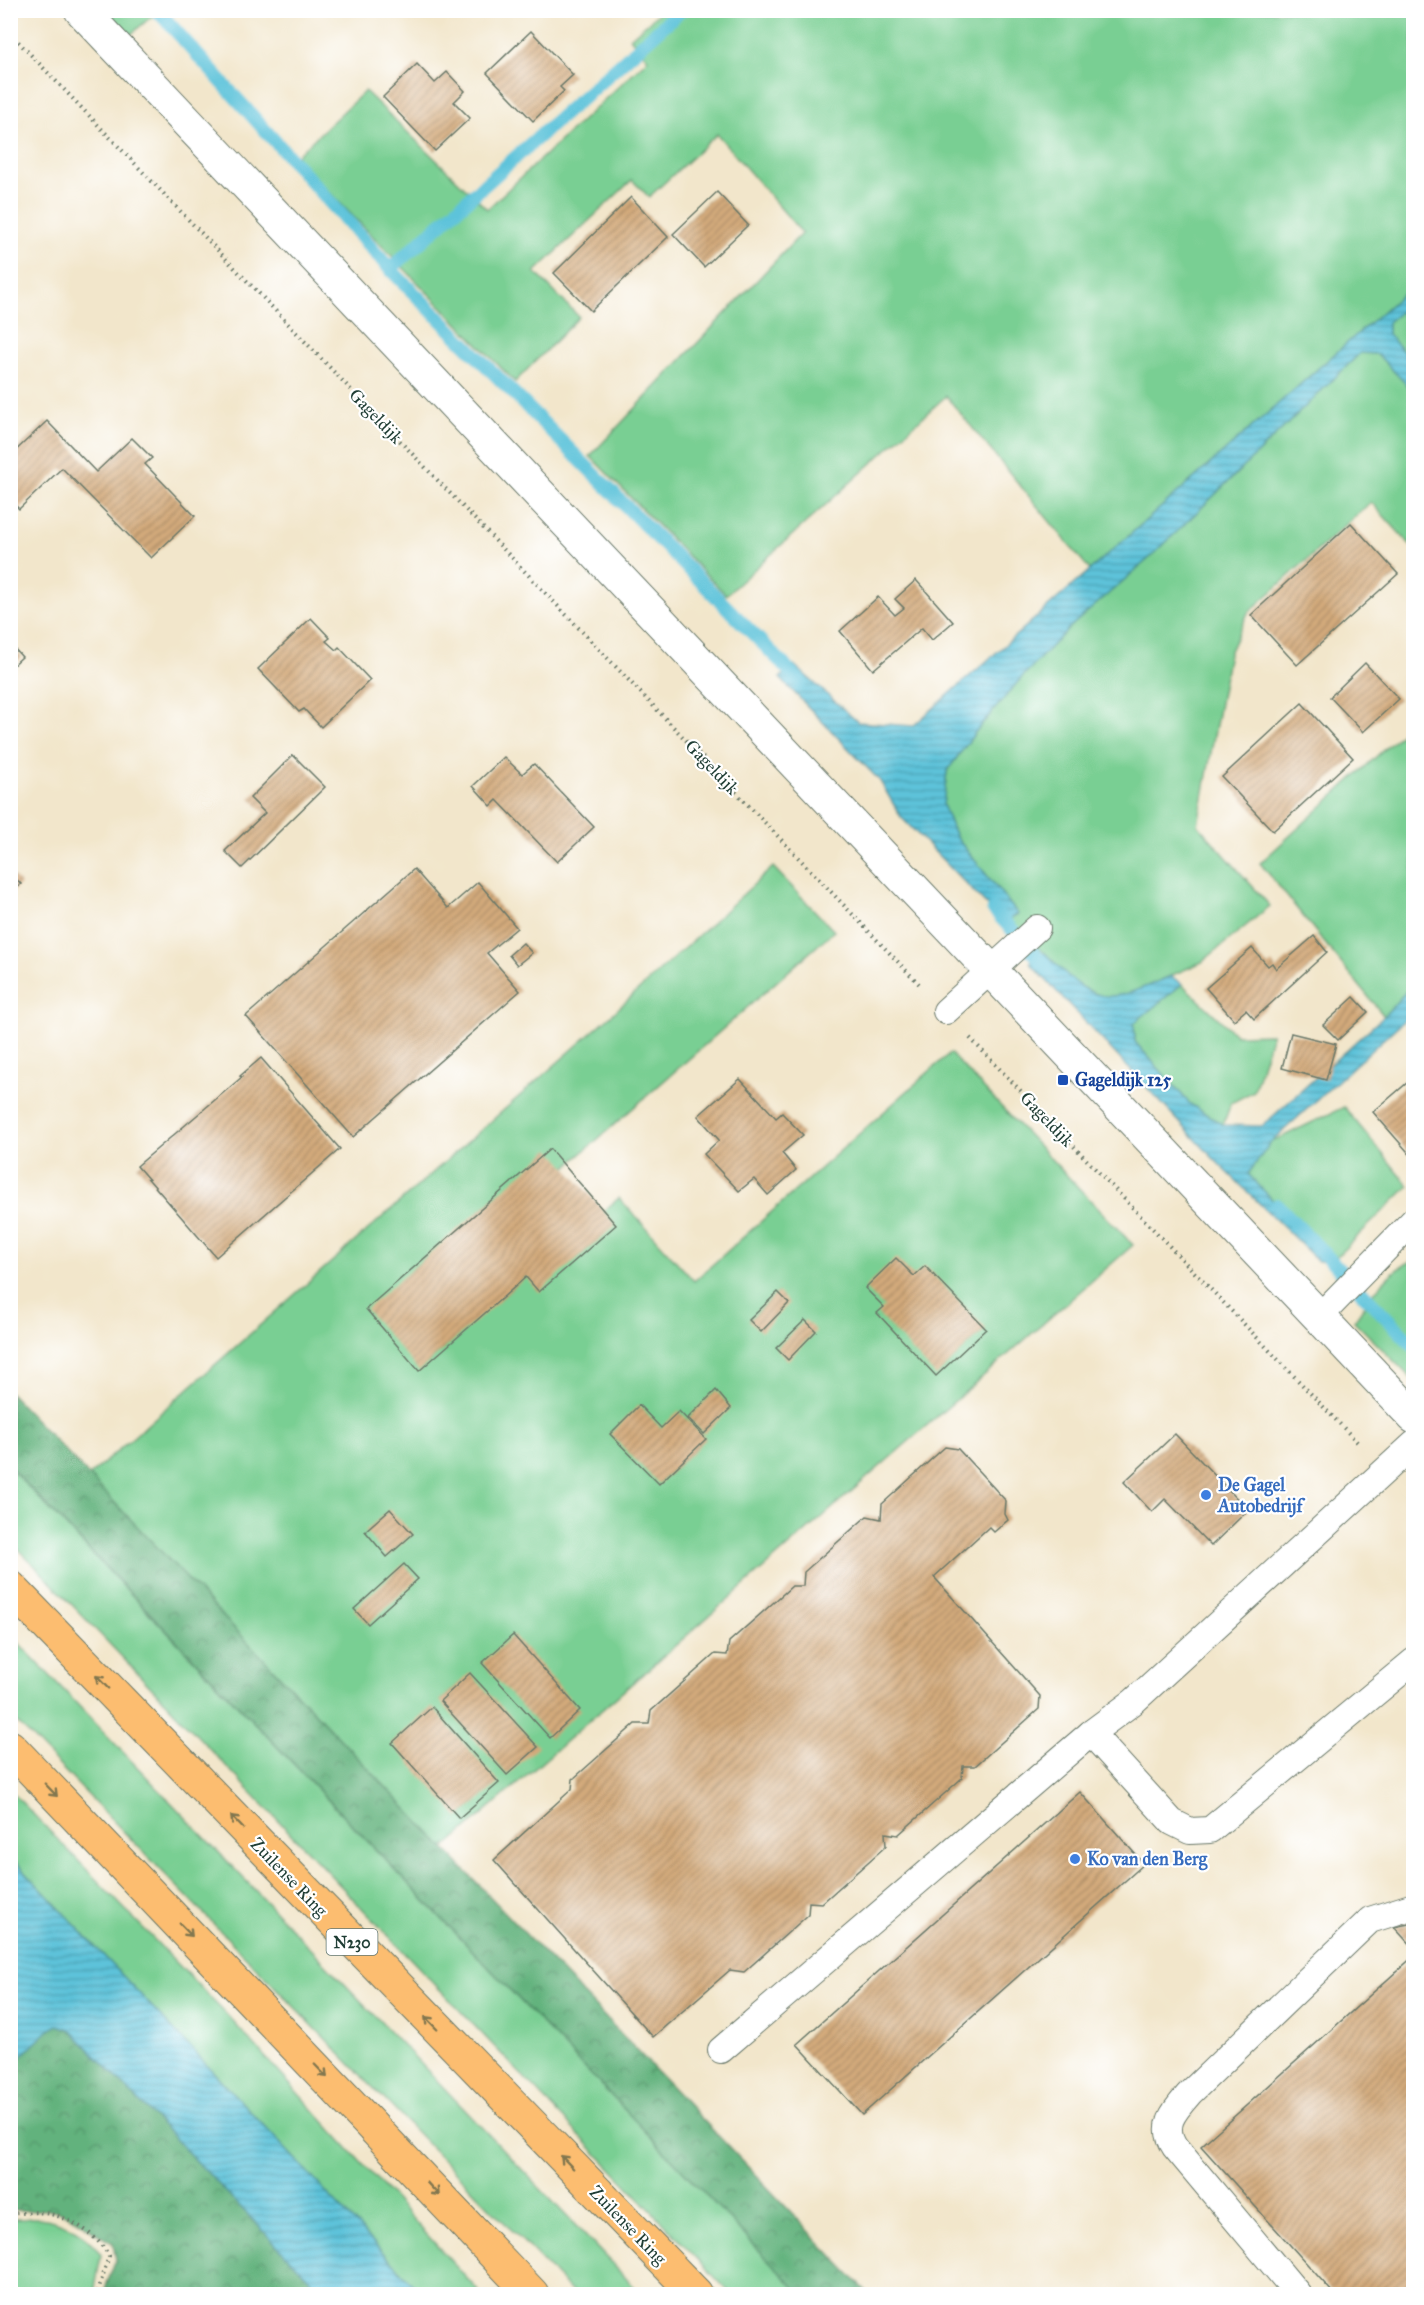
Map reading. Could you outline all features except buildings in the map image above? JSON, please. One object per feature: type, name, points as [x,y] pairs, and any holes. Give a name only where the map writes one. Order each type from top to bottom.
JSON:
[{"type":"main road","name":"Zuilense Ring","points":[[10,1587],[696,2295]]},
{"type":"main road","points":[[10,1747],[532,2295]]},
{"type":"street","points":[[81,10],[1001,963],[1318,1317],[1413,1417]]},
{"type":"lane","points":[[945,1011],[1001,963],[1037,928]]},
{"type":"lane","points":[[1318,1317],[1413,1220]]},
{"type":"lane","points":[[721,2050],[1091,1732],[1133,1702],[1413,1444]]},
{"type":"lane","points":[[1091,1732],[1172,1822],[1179,1827],[1199,1832],[1210,1830],[1413,1661]]},
{"type":"lane","points":[[1298,2295],[1175,2147],[1169,2138],[1170,2117],[1190,2093],[1370,1920],[1413,1906]]},
{"type":"path","name":"Gageldijk","points":[[10,33],[1385,1471]]},
{"type":"path","points":[[10,2212],[41,2212],[57,2216],[72,2222],[103,2244],[109,2256],[97,2295]]},
{"type":"green space","points":[[107,11],[158,11],[130,35]]},
{"type":"green space","points":[[661,11],[1413,11],[1413,285],[1090,570],[946,396],[726,595],[590,456],[802,233],[717,134],[649,197],[632,180],[535,272],[579,317],[515,382],[295,157],[365,91],[487,209],[648,59],[630,38]]},
{"type":"green space","points":[[1413,301],[1413,363],[1388,334],[1388,322]]},
{"type":"green space","points":[[1360,353],[1377,354],[1413,391],[1413,548],[1371,502],[1248,613],[1229,653],[1198,825],[1270,906],[1202,962],[1125,996],[1102,997],[1074,983],[1045,953],[1003,922],[1018,914],[956,837],[943,805],[947,771],[977,730],[1022,677],[1070,627],[1154,554]]},
{"type":"green space","points":[[1413,723],[1413,984],[1384,1016],[1260,863]]},
{"type":"green space","points":[[773,867],[834,931],[421,1295],[457,1333],[619,1198],[694,1281],[950,1053],[1133,1245],[444,1848],[89,1476],[608,1018]]},
{"type":"green space","points":[[1182,984],[1236,1035],[1272,1034],[1254,1091],[1231,1103],[1223,1125],[1190,1104],[1135,1042],[1134,1023]]},
{"type":"green space","points":[[1344,1107],[1409,1186],[1331,1262],[1248,1174],[1271,1142]]},
{"type":"green space","points":[[1414,1261],[1413,1380],[1354,1321],[1387,1278],[1404,1265]]},
{"type":"green space","points":[[10,1393],[869,2294],[801,2294],[11,1468]]},
{"type":"green space","points":[[10,1468],[801,2294],[731,2294],[11,1541]]},
{"type":"green space","points":[[10,1635],[641,2294],[574,2294],[11,1716]]},
{"type":"green space","points":[[10,1790],[225,2013],[481,2294],[422,2294],[11,1857]]},
{"type":"green space","points":[[58,2025],[70,2029],[324,2294],[103,2294],[116,2260],[113,2243],[75,2219],[55,2210],[11,2209],[11,2066],[49,2030]]},
{"type":"green space","points":[[11,2218],[47,2219],[65,2225],[89,2241],[101,2255],[94,2294],[18,2294],[11,2291]]},
{"type":"water","points":[[1413,285],[1413,301],[1388,322],[1388,334],[1413,363],[1413,391],[1377,354],[1360,353],[1154,554],[1070,627],[1022,677],[977,730],[947,771],[943,805],[956,837],[1018,914],[1003,922],[901,817],[880,781],[780,678],[794,665],[858,722],[913,726]]},
{"type":"water","points":[[1045,953],[1077,983],[1090,992],[1102,996],[1115,996],[1130,992],[1171,976],[1182,984],[1134,1023],[1135,1042],[1190,1104],[1223,1125],[1262,1126],[1384,1016],[1413,984],[1413,1012],[1271,1142],[1248,1174],[1331,1262],[1318,1261],[1215,1160],[1030,963]]},
{"type":"water","points":[[11,1857],[422,2294],[324,2294],[70,2029],[58,2025],[49,2030],[11,2066]]},
{"type":"waterway","points":[[157,10],[390,269],[801,682]]},
{"type":"waterway","points":[[390,269],[681,10]]},
{"type":"waterway","points":[[993,909],[1049,970]]},
{"type":"waterway","points":[[1277,1205],[1414,1346]]},
{"type":"place","name":"Gageldijk 125","points":[[1063,1080]]},
{"type":"place","name":"De Gagel Autobedrijf","points":[[1206,1495]]},
{"type":"place","name":"Ko van den Berg","points":[[1075,1859]]}]
